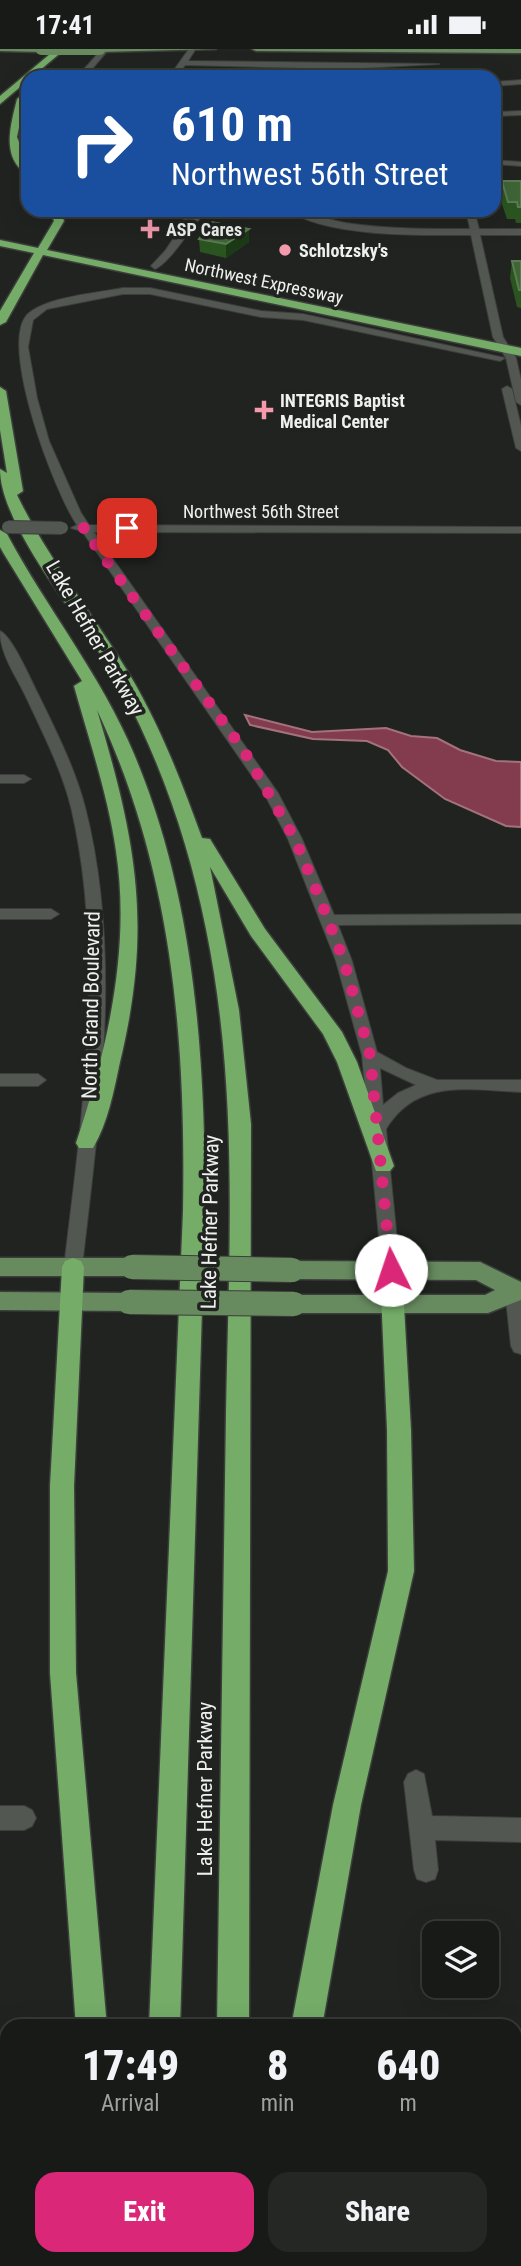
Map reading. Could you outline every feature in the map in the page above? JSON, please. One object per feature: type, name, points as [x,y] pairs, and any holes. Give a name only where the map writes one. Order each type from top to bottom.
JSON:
[{"type":"highway","points":[[35,70],[61,49]]},
{"type":"highway","points":[[53,70],[80,49]]},
{"type":"highway","points":[[0,99],[21,81]]},
{"type":"highway","points":[[6,118],[21,100]]},
{"type":"highway","points":[[21,108],[11,140],[14,152],[21,162]]},
{"type":"highway","points":[[0,322],[7,303],[59,221],[58,217]]},
{"type":"highway","name":"Northwest Expressway","points":[[0,234],[104,267],[507,353],[521,352]]},
{"type":"highway","name":"Northwest Expressway","points":[[0,243],[155,266],[284,293],[507,353]]},
{"type":"highway","points":[[57,268],[104,267]]},
{"type":"highway","points":[[128,271],[203,281],[216,279]]},
{"type":"highway","points":[[20,284],[38,274]]},
{"type":"highway","points":[[235,293],[284,293]]},
{"type":"highway","name":"Northwest Expressway","points":[[507,353],[521,341]]},
{"type":"highway","points":[[0,391],[20,514]]},
{"type":"highway","name":"Lake Hefner Parkway","points":[[0,473],[20,514],[62,586],[127,684],[167,765],[187,815],[209,889],[227,976],[240,1124],[233,2019]]},
{"type":"highway","name":"Lake Hefner Parkway","points":[[0,534],[73,654],[126,755],[156,838],[178,927],[192,1033],[196,1112],[194,1198],[164,2019]]},
{"type":"highway","points":[[73,654],[115,806],[128,874],[129,924],[121,1003],[102,1100],[86,1143]]},
{"type":"highway","points":[[187,815],[258,932],[332,1032],[347,1062],[383,1166]]},
{"type":"highway","points":[[73,1266],[62,1486],[63,1673],[91,2019]]},
{"type":"highway","points":[[307,2019],[347,1805],[401,1571],[391,1270]]},
{"type":"main road","points":[[0,49],[212,49]]},
{"type":"main road","points":[[256,49],[521,51]]},
{"type":"main road","points":[[0,1267],[480,1271],[517,1291]]},
{"type":"main road","points":[[0,1301],[394,1306],[488,1304],[517,1291]]},
{"type":"street","points":[[87,70],[103,50]]},
{"type":"street","points":[[178,70],[192,50]]},
{"type":"street","points":[[433,50],[437,70]]},
{"type":"street","points":[[182,64],[345,67],[436,64]]},
{"type":"street","points":[[501,83],[521,82]]},
{"type":"street","points":[[501,114],[521,113]]},
{"type":"street","points":[[505,163],[521,151]]},
{"type":"street","points":[[501,163],[521,164]]},
{"type":"street","points":[[185,217],[191,219]]},
{"type":"street","points":[[155,266],[163,260],[194,217]]},
{"type":"street","points":[[321,217],[355,225],[521,232]]},
{"type":"street","points":[[472,217],[521,402]]},
{"type":"street","points":[[235,293],[214,304],[150,291],[123,291],[44,307],[29,319],[23,347],[32,398],[44,441],[83,528],[264,783],[295,839],[328,920],[344,961],[370,1055],[383,1166],[391,1270]]},
{"type":"street","name":"Northwest Expressway","points":[[214,304],[261,314],[303,317],[507,353]]},
{"type":"street","points":[[507,353],[521,448]]},
{"type":"street","name":"Northwest 56th Street","points":[[0,527],[521,530]]},
{"type":"street","name":"North Grand Boulevard","points":[[0,635],[36,696],[77,806],[92,903],[95,991],[86,1143],[73,1266]]},
{"type":"street","points":[[0,779],[24,779]]},
{"type":"street","points":[[0,914],[51,914]]},
{"type":"street","points":[[328,920],[521,919]]},
{"type":"street","points":[[370,1055],[400,1072],[434,1085],[521,1086]]},
{"type":"street","points":[[0,1080],[38,1080]]},
{"type":"street","points":[[378,1128],[386,1109],[399,1099],[434,1085]]},
{"type":"street","points":[[517,1291],[521,1346]]},
{"type":"street","points":[[416,1782],[426,1870]]},
{"type":"street","points":[[422,1828],[521,1829]]},
{"type":"shaded area","points":[[245,715],[312,732],[386,728],[411,736],[437,738],[460,750],[496,761],[521,762],[521,827],[506,826],[445,799],[402,767],[388,750],[367,741],[313,739],[250,725]]},
{"type":"building","points":[[502,181],[521,181],[521,207],[518,207],[517,202],[508,202]]},
{"type":"building","points":[[211,222],[249,229],[226,244],[199,239]]},
{"type":"building","points":[[512,261],[521,261],[521,290],[519,290]]},
{"type":"place","name":"ASP Cares","points":[[150,229]]},
{"type":"place","name":"Schlotzsky's","points":[[285,250]]},
{"type":"place","name":"INTEGRIS Baptist Medical Center","points":[[264,410]]},
{"type":"route","points":[[127,528],[83,528],[244,751],[271,793],[295,839],[344,961],[370,1055],[383,1166],[391,1270]]}]
